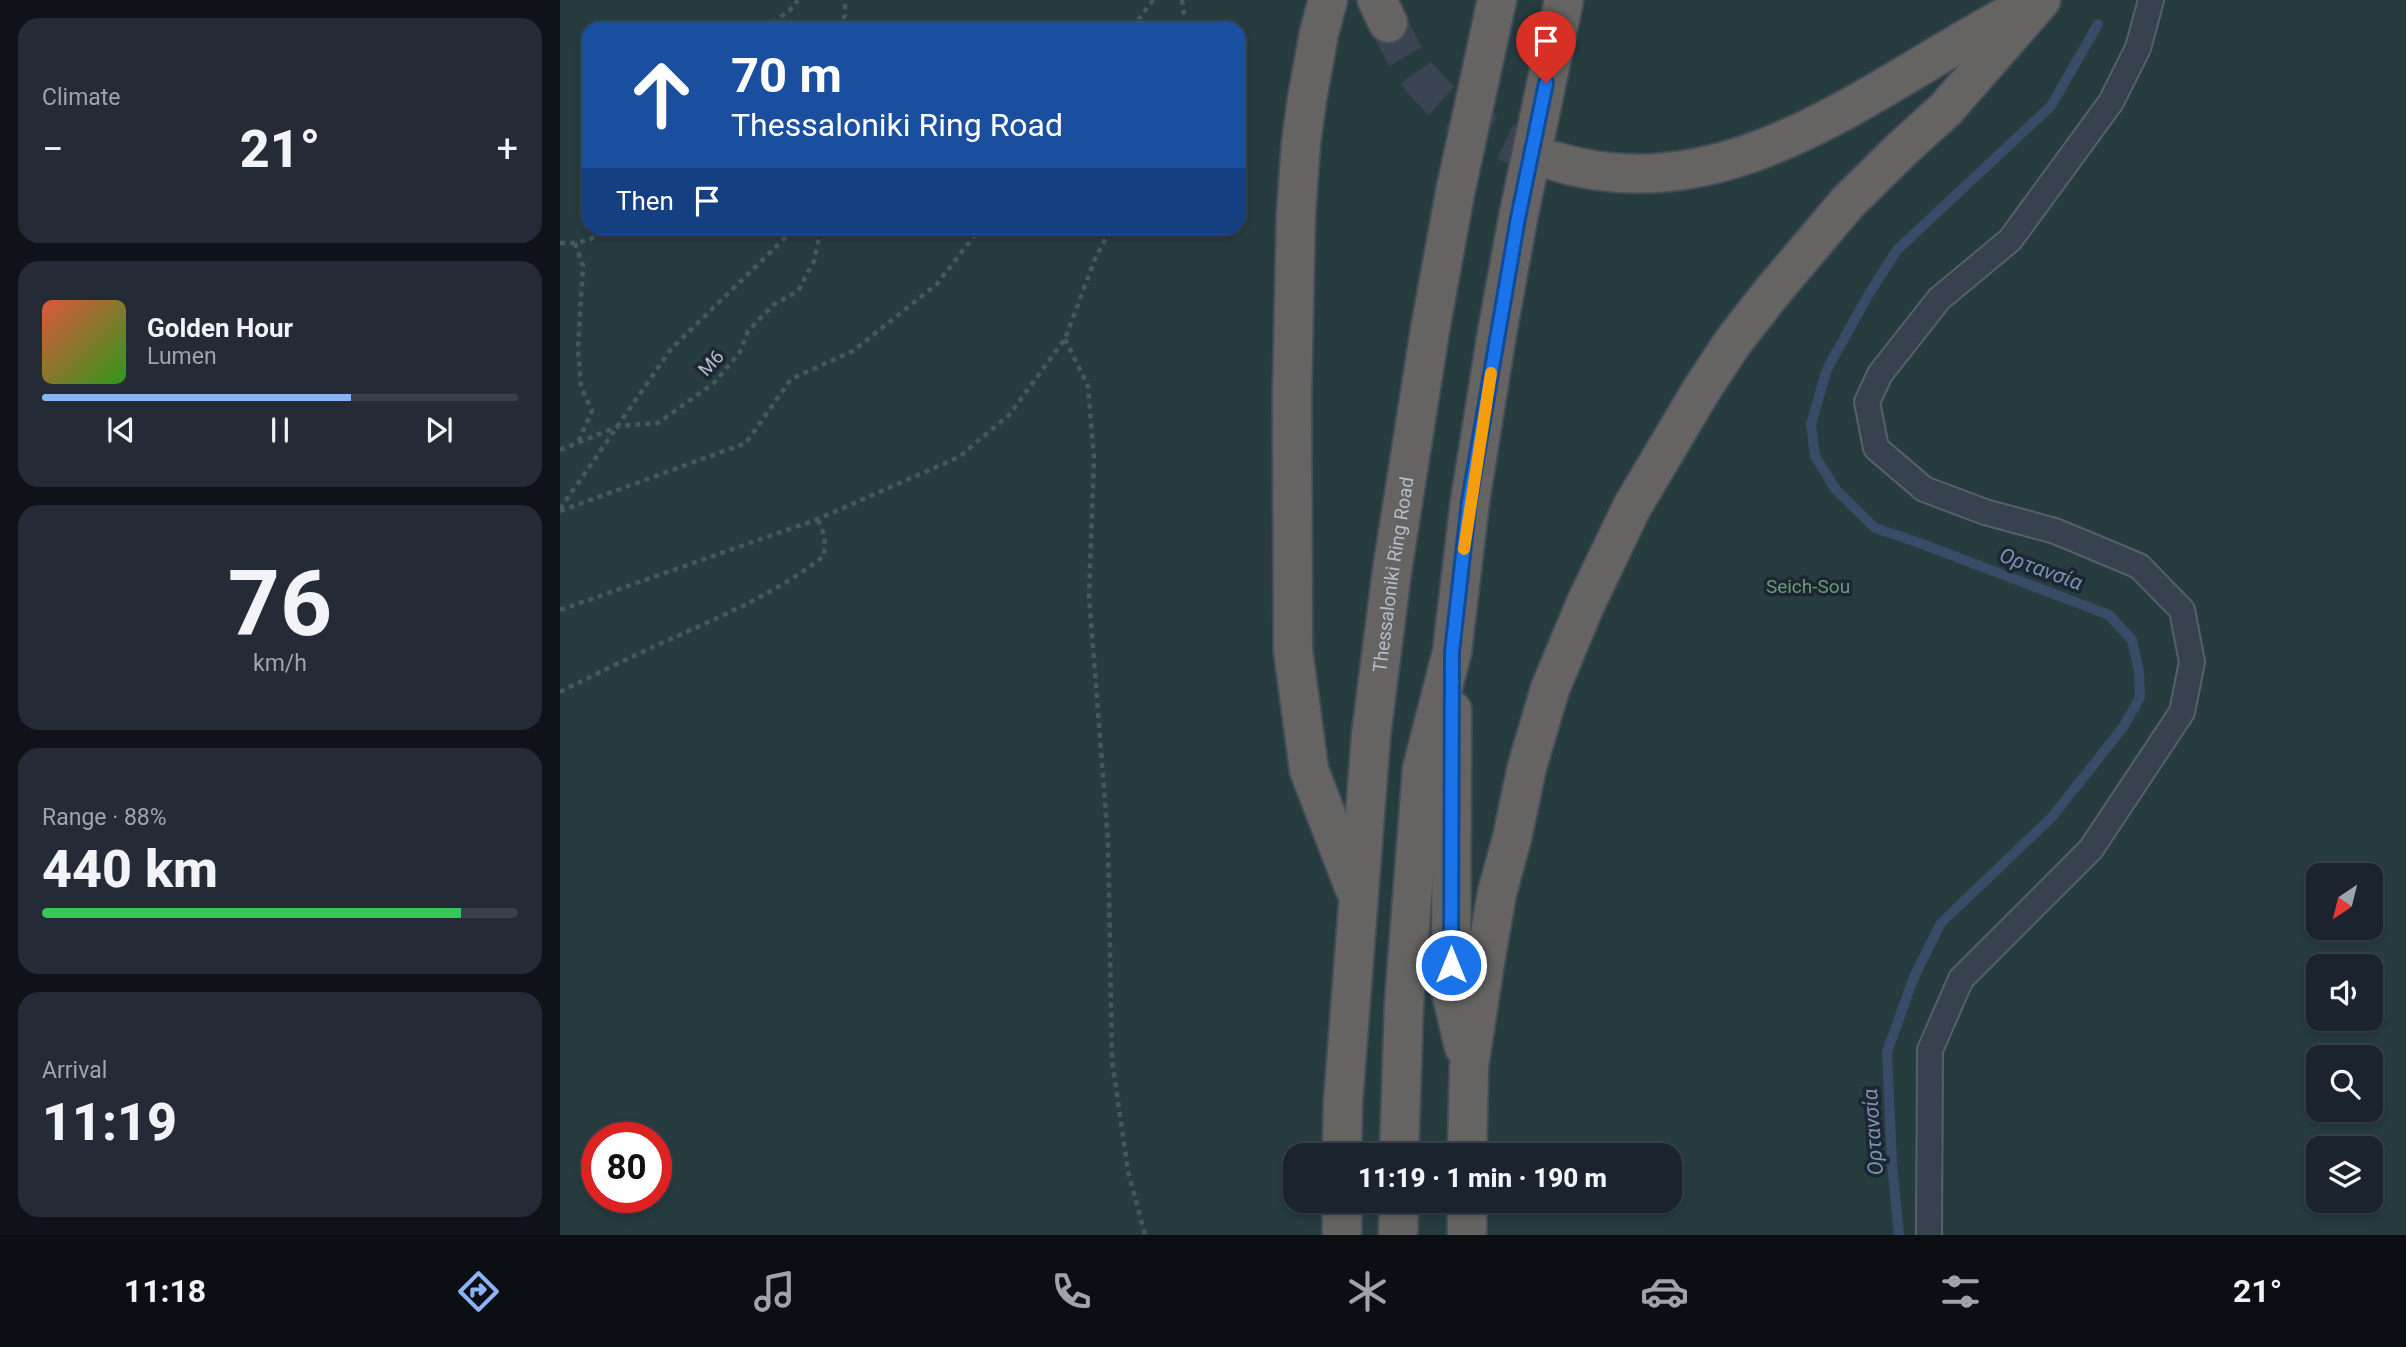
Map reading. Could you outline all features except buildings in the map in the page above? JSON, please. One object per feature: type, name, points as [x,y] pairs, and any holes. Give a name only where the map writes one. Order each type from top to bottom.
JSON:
[{"type":"highway","points":[[1328,0],[1315,54],[1301,143],[1292,396],[1293,650],[1310,770],[1357,896]]},
{"type":"highway","name":"Thessaloniki Ring Road","points":[[1342,1143],[1370,735],[1392,571],[1432,317],[1455,193],[1497,0]]},
{"type":"highway","points":[[1469,1066],[1451,992],[1452,652],[1469,501],[1497,333],[1564,0]]},
{"type":"highway","points":[[1554,161],[1584,169],[1638,175],[1698,169],[1752,154],[1784,142],[1835,115],[1978,30],[2040,0]]},
{"type":"highway","points":[[1467,1143],[1469,1066],[1497,893],[1527,767],[1550,689],[1585,605],[1632,507],[1702,389],[1733,342],[1780,282],[1848,202],[1946,109],[2040,0]]},
{"type":"highway","points":[[1399,1143],[1404,1004],[1422,769],[1452,652]]},
{"type":"highway","points":[[1342,1213],[1342,1235]]},
{"type":"highway","points":[[1398,1235],[1399,1213]]},
{"type":"highway","points":[[1467,1213],[1467,1235]]},
{"type":"street","points":[[1929,1235],[1930,1051],[1961,979],[2091,849],[2182,712],[2192,662],[2182,610],[2139,566],[2055,531],[1985,512],[1924,489],[1876,449],[1867,402],[1880,374],[1939,299],[2010,240],[2111,102],[2138,48],[2151,0]]},
{"type":"path","points":[[774,21],[789,11],[798,0]]},
{"type":"path","points":[[842,21],[845,0]]},
{"type":"path","points":[[1137,21],[1153,0]]},
{"type":"path","points":[[1182,0],[1185,21]]},
{"type":"path","points":[[560,243],[576,243],[598,235]]},
{"type":"path","points":[[560,510],[671,349],[787,235]]},
{"type":"path","name":"M6","points":[[560,450],[619,426],[658,423],[714,383],[740,352],[748,331],[773,304],[798,291],[814,261],[820,235]]},
{"type":"path","points":[[560,510],[746,443],[791,379],[853,351],[937,284],[975,235]]},
{"type":"path","points":[[560,610],[818,519],[959,457],[1009,415],[1065,339],[1095,260],[1108,235]]},
{"type":"path","points":[[576,243],[583,267],[578,348],[581,387],[592,411],[577,443]]},
{"type":"path","points":[[1065,339],[1088,386],[1094,458],[1089,596],[1108,840],[1112,1060],[1128,1171],[1145,1235]]},
{"type":"path","points":[[560,692],[657,645],[715,621],[801,574],[824,556],[825,537],[818,519]]},
{"type":"green space","name":"Seich-Sou","points":[[560,0],[2406,0],[2406,1235],[560,1235]]},
{"type":"waterway","name":"Ορτανσία","points":[[1899,1235],[1892,1164],[1887,1052],[1914,977],[1941,923],[2052,817],[2124,726],[2140,697],[2139,672],[2132,640],[2109,615],[1875,528],[1836,490],[1815,456],[1811,424],[1827,369],[1897,250],[2051,106],[2098,24]]},
{"type":"tunnel","points":[[1388,23],[1416,72],[1449,107],[1499,139],[1554,161]]},
{"type":"slow traffic","points":[[1464,549],[1469,501],[1491,373]]},
{"type":"route","points":[[1451,965],[1452,652],[1469,501],[1518,218],[1546,83]]}]
